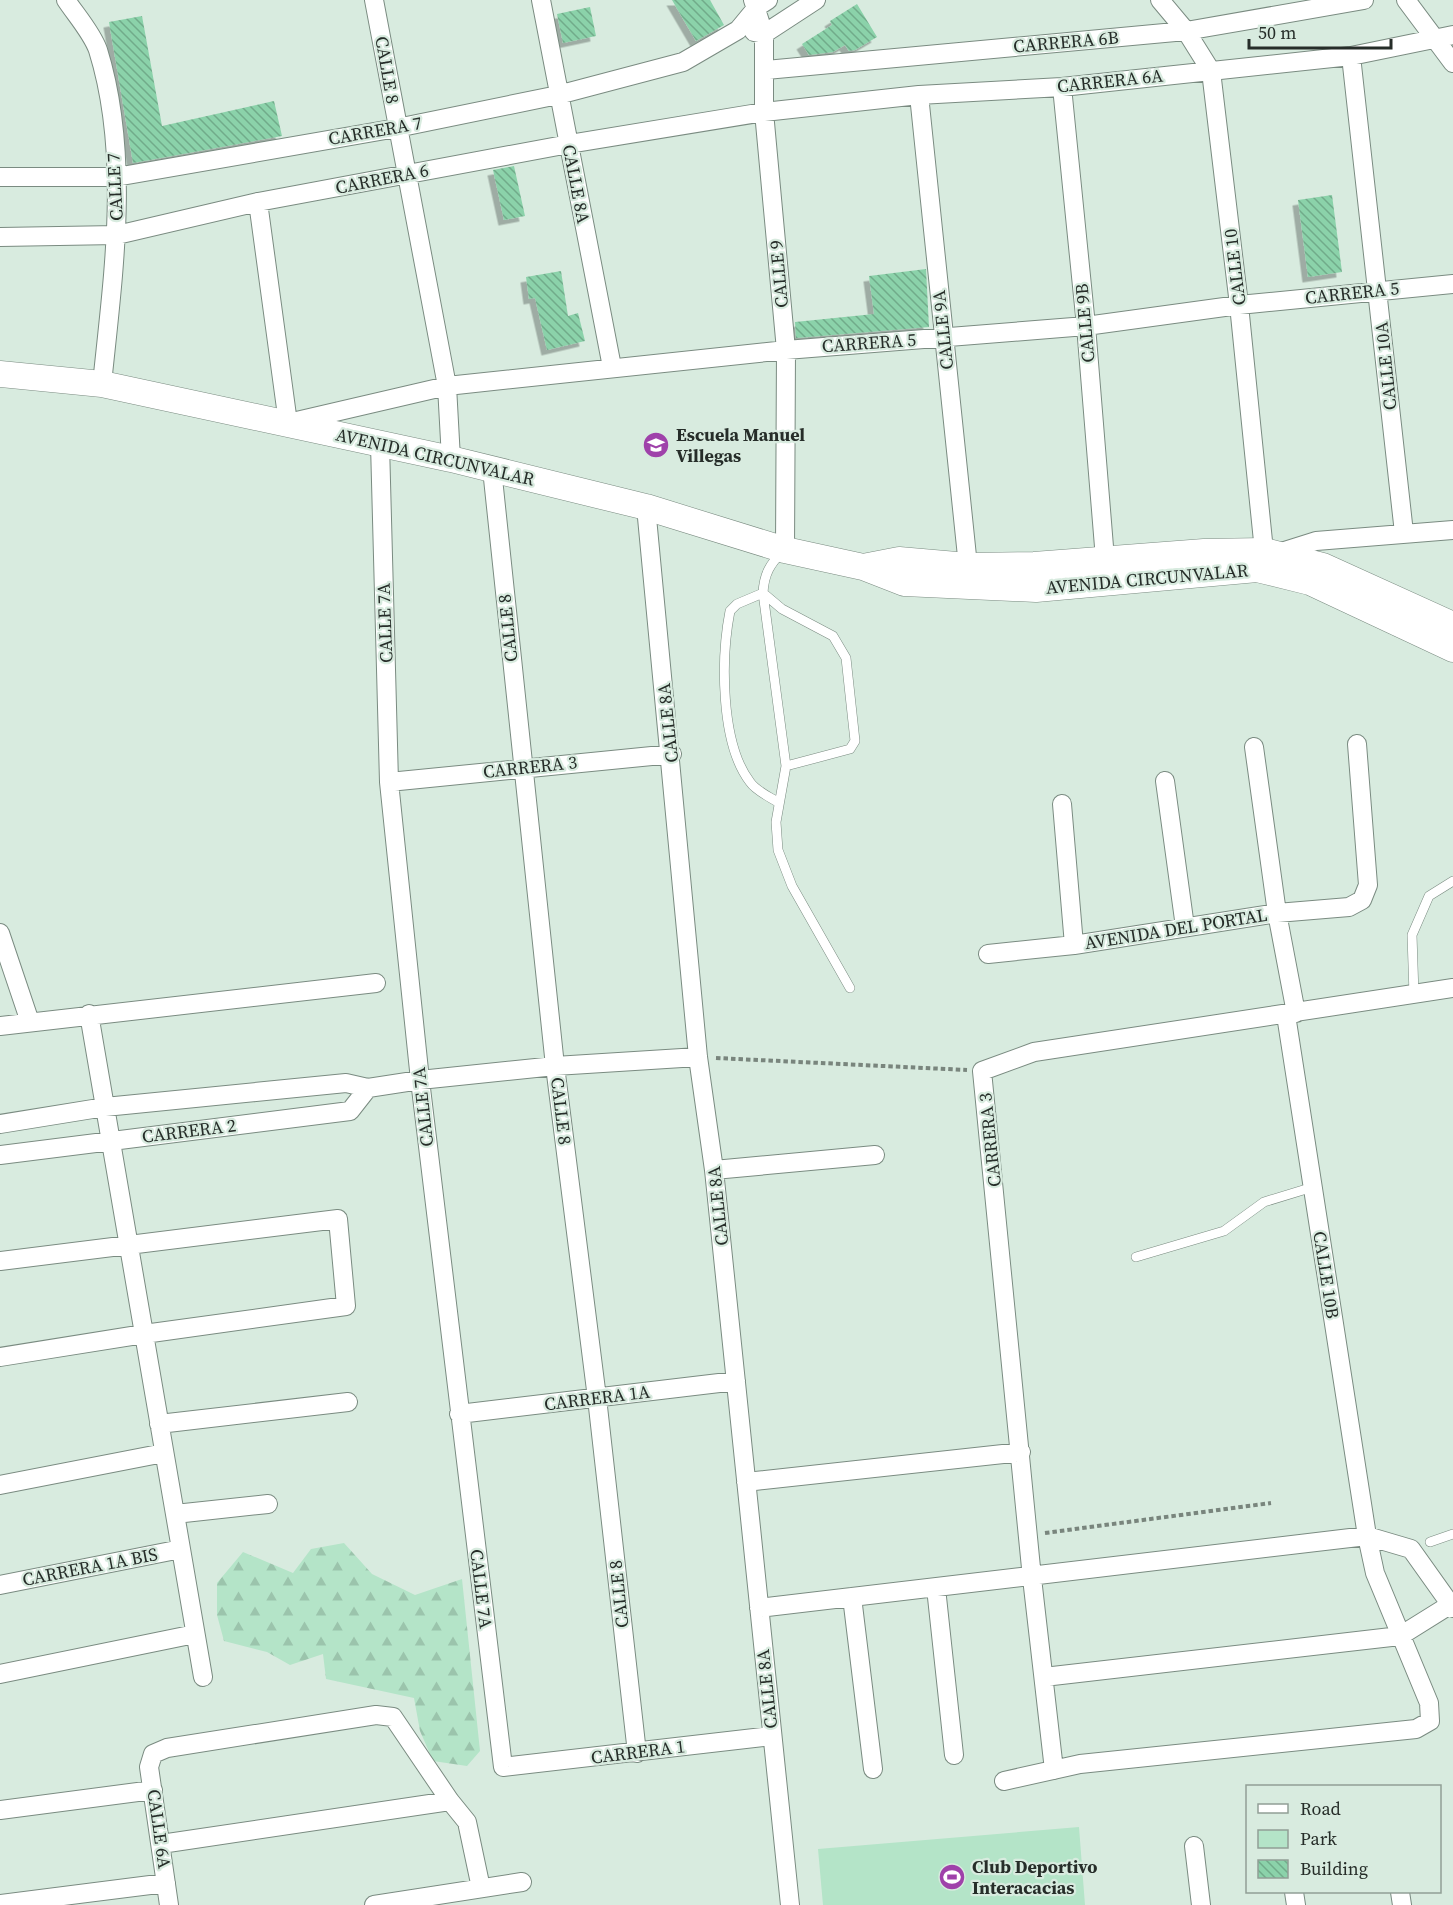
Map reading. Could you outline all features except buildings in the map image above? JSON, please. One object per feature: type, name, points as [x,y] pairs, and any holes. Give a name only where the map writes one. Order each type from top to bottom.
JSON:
[{"type":"main road","name":"AVENIDA CIRCUNVALAR","points":[[0,374],[102,384],[451,459],[646,507],[785,550],[863,567],[904,583],[1036,589],[1257,569],[1310,582],[1453,650]]},
{"type":"main road","name":"AVENIDA CIRCUNVALAR","points":[[863,567],[899,560],[968,566],[1034,565],[1204,552],[1271,552],[1323,566],[1453,625]]},
{"type":"street","name":"CALLE 7","points":[[66,0],[97,48],[109,99],[116,177],[117,235],[102,384]]},
{"type":"street","name":"CALLE 8","points":[[374,0],[447,386],[451,459]]},
{"type":"street","name":"CALLE 8A","points":[[541,0],[612,367]]},
{"type":"street","points":[[738,30],[764,34],[816,0]]},
{"type":"street","name":"CALLE 10","points":[[1160,0],[1185,31],[1211,70],[1271,552]]},
{"type":"street","name":"CARRERA 6B","points":[[766,70],[1185,31],[1364,0]]},
{"type":"street","points":[[1406,0],[1445,37],[1453,63]]},
{"type":"street","name":"CARRERA 7","points":[[0,177],[116,177],[397,128],[558,95],[683,62],[738,30],[759,2]]},
{"type":"street","name":"CALLE 9","points":[[759,2],[766,70],[764,112],[786,350],[785,550]]},
{"type":"street","name":"CARRERA 6A","points":[[764,112],[918,95],[1062,87],[1351,56],[1445,37]]},
{"type":"street","name":"CALLE 10A","points":[[1351,56],[1404,532]]},
{"type":"street","name":"CALLE 9B","points":[[1062,87],[1086,326],[1104,559]]},
{"type":"street","name":"CALLE 9A","points":[[918,95],[968,566]]},
{"type":"street","name":"CARRERA 6","points":[[0,237],[117,235],[258,202],[568,144],[764,112]]},
{"type":"street","points":[[258,202],[288,423]]},
{"type":"street","name":"CARRERA 5","points":[[288,423],[447,386],[786,350],[1086,326],[1239,305],[1453,284]]},
{"type":"street","name":"CALLE 7A","points":[[380,444],[389,782],[420,1080],[503,1767]]},
{"type":"street","name":"CALLE 8","points":[[492,469],[555,1066],[597,1398],[637,1753]]},
{"type":"street","name":"CALLE 8A","points":[[646,507],[672,754],[698,1057],[714,1170],[790,1905]]},
{"type":"street","points":[[1271,552],[1316,541],[1404,532],[1453,530]]},
{"type":"street","name":"AVENIDA DEL PORTAL","points":[[988,954],[1074,945],[1277,913],[1349,907],[1362,900],[1368,885],[1357,744]]},
{"type":"street","name":"CALLE 10B","points":[[1054,1770],[1080,1764],[1416,1729],[1430,1721],[1429,1703],[1375,1573],[1367,1536],[1313,1187],[1254,747]]},
{"type":"street","name":"CARRERA 3","points":[[389,782],[672,754]]},
{"type":"street","points":[[1165,780],[1185,927]]},
{"type":"street","points":[[1062,804],[1074,945]]},
{"type":"street","points":[[0,933],[30,1022]]},
{"type":"street","points":[[0,1026],[89,1014],[376,983]]},
{"type":"street","name":"CARRERA 3","points":[[1054,1770],[1032,1578],[982,1071],[1034,1052],[1453,988]]},
{"type":"street","points":[[89,1014],[203,1677]]},
{"type":"street","name":"CARRERA 2","points":[[0,1124],[105,1107],[346,1083],[368,1088],[420,1080],[555,1066],[698,1057]]},
{"type":"street","name":"CARRERA 2","points":[[0,1155],[350,1111],[368,1088]]},
{"type":"street","points":[[714,1170],[876,1155]]},
{"type":"street","points":[[0,1261],[128,1243],[338,1219],[346,1306],[0,1357]]},
{"type":"street","name":"CARRERA 1A","points":[[459,1414],[736,1381]]},
{"type":"street","points":[[159,1424],[348,1402]]},
{"type":"street","points":[[746,1482],[1021,1452]]},
{"type":"street","points":[[0,1485],[164,1453]]},
{"type":"street","points":[[175,1514],[268,1504]]},
{"type":"street","points":[[759,1608],[1032,1578],[1367,1536],[1411,1549],[1452,1605],[1401,1636],[1044,1677]]},
{"type":"street","name":"CARRERA 1A BIS","points":[[0,1585],[181,1549]]},
{"type":"street","points":[[936,1588],[954,1755]]},
{"type":"street","points":[[852,1597],[873,1769]]},
{"type":"street","points":[[0,1674],[195,1634]]},
{"type":"street","name":"CALLE 6A","points":[[169,1905],[149,1767],[153,1754],[167,1748],[375,1715],[393,1717],[450,1801]]},
{"type":"street","name":"CARRERA 1","points":[[503,1767],[772,1736]]},
{"type":"street","points":[[1004,1781],[1054,1770]]},
{"type":"street","points":[[0,1810],[153,1790]]},
{"type":"street","points":[[161,1844],[450,1801],[467,1822],[482,1888]]},
{"type":"street","points":[[1194,1846],[1201,1905]]},
{"type":"street","points":[[374,1905],[522,1882]]},
{"type":"street","points":[[0,1904],[166,1883]]},
{"type":"lane","points":[[785,550],[772,562],[764,576],[763,593],[786,766],[776,822],[778,850],[792,886],[850,988]]},
{"type":"lane","points":[[763,593],[782,609],[833,636],[846,658],[855,741],[850,749],[786,766]]},
{"type":"lane","points":[[763,593],[737,604],[730,611],[724,663],[729,728],[737,761],[751,784],[779,803]]},
{"type":"lane","points":[[1414,995],[1412,934],[1429,896],[1453,881]]},
{"type":"lane","points":[[1136,1257],[1224,1231],[1264,1202],[1313,1187]]},
{"type":"lane","points":[[1430,1542],[1453,1534]]},
{"type":"path","points":[[698,1057],[982,1071]]},
{"type":"path","points":[[1028,1535],[1271,1503]]},
{"type":"green space","points":[[344,1543],[372,1574],[415,1595],[462,1579],[480,1751],[467,1766],[433,1761],[420,1731],[414,1698],[326,1679],[323,1654],[290,1665],[267,1652],[224,1641],[217,1615],[217,1583],[243,1552],[293,1573],[311,1549]]},
{"type":"green space","name":"Club Deportivo Interacacias","points":[[1079,1827],[1085,1905],[823,1905],[818,1849]]},
{"type":"place","name":"Escuela Manuel Villegas","points":[[656,445]]},
{"type":"place","name":"Club Deportivo Interacacias","points":[[952,1877]]}]
